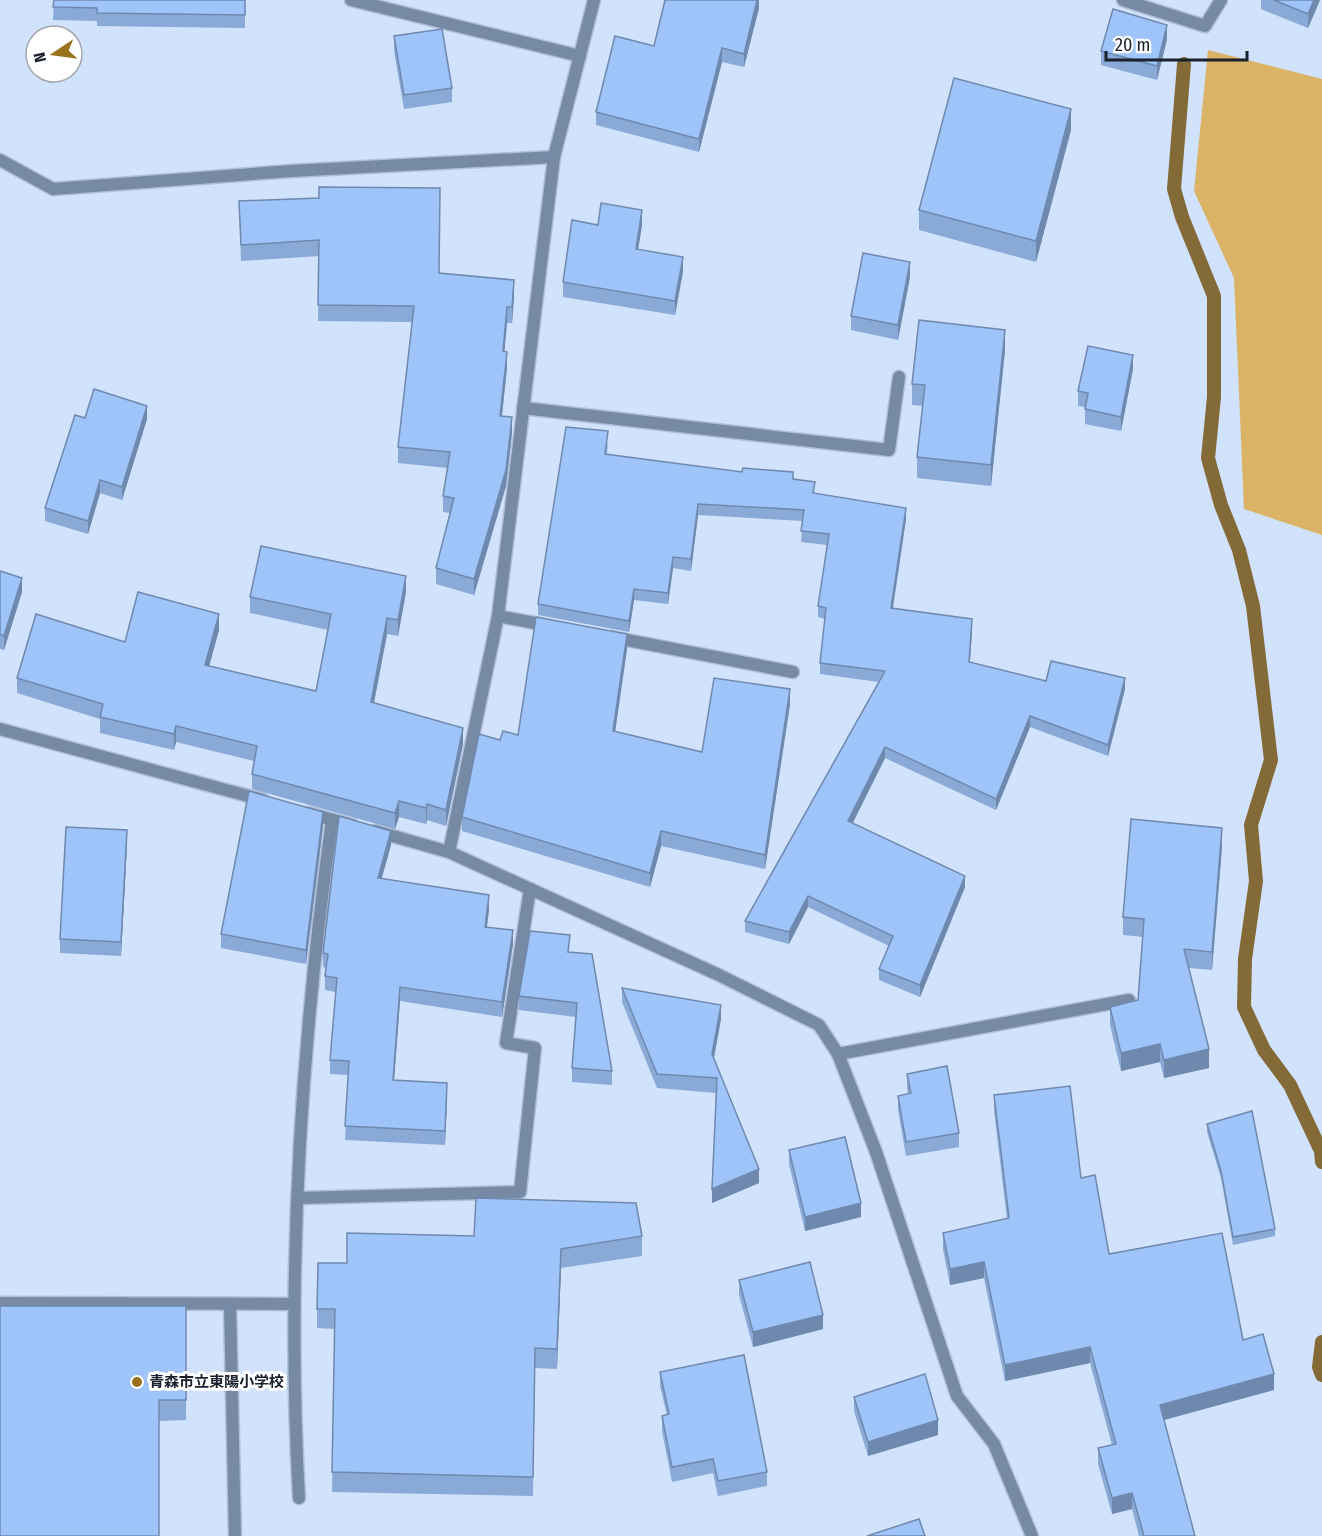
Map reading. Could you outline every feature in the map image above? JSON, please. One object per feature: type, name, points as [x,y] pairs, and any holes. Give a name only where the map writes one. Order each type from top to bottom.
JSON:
[{"type":"street","points":[[351,0],[580,56]]},
{"type":"street","points":[[449,852],[498,616],[554,157],[594,0]]},
{"type":"street","points":[[1123,0],[1204,26],[1221,0]]},
{"type":"street","points":[[0,160],[53,189],[291,171],[554,157]]},
{"type":"street","points":[[524,408],[889,450],[899,377]]},
{"type":"street","points":[[498,616],[566,629]]},
{"type":"street","points":[[600,635],[793,672]]},
{"type":"street","points":[[0,729],[275,804]]},
{"type":"street","points":[[298,810],[449,852],[719,975],[819,1025],[838,1054],[876,1152],[957,1396],[994,1444],[1032,1536]]},
{"type":"street","points":[[299,1498],[293,1304],[303,1090],[332,820]]},
{"type":"street","points":[[299,1198],[520,1192],[535,1048],[506,1043],[530,889]]},
{"type":"street","points":[[838,1054],[1129,1000]]},
{"type":"street","points":[[0,1303],[293,1304]]},
{"type":"street","points":[[230,1304],[235,1536]]},
{"type":"shaded area","points":[[1208,50],[1322,79],[1322,535],[1244,509],[1234,278],[1194,191]]},
{"type":"building","points":[[54,0],[245,0],[245,15],[97,13],[97,8],[53,7]]},
{"type":"building","points":[[665,0],[757,0],[744,54],[722,48],[699,139],[596,112],[615,36],[654,46]]},
{"type":"building","points":[[1274,0],[1314,0],[1308,14]]},
{"type":"building","points":[[1113,9],[1167,25],[1157,66],[1101,51]]},
{"type":"building","points":[[442,29],[452,88],[404,95],[394,36]]},
{"type":"building","points":[[954,78],[1071,109],[1036,241],[919,210]]},
{"type":"building","points":[[319,187],[440,188],[439,273],[514,280],[512,307],[507,307],[503,351],[507,352],[500,416],[512,417],[506,470],[474,579],[436,568],[454,498],[443,496],[450,452],[398,447],[414,306],[318,305],[319,240],[241,245],[239,201],[319,198]]},
{"type":"building","points":[[601,203],[642,210],[636,249],[683,257],[675,301],[563,282],[572,220],[598,225]]},
{"type":"building","points":[[863,253],[910,262],[898,325],[851,316]]},
{"type":"building","points":[[919,320],[1005,330],[991,465],[917,457],[925,385],[912,384]]},
{"type":"building","points":[[1088,346],[1133,355],[1121,417],[1085,409],[1088,393],[1078,391]]},
{"type":"building","points":[[94,389],[147,406],[122,487],[100,480],[88,521],[45,508],[75,415],[85,418]]},
{"type":"building","points":[[566,427],[608,431],[605,454],[742,472],[743,468],[793,472],[793,479],[815,482],[813,493],[906,508],[891,608],[972,619],[969,662],[1046,681],[1051,661],[1125,678],[1108,745],[1030,716],[996,799],[885,747],[848,821],[965,876],[920,985],[879,969],[893,936],[808,896],[789,932],[745,921],[885,671],[820,663],[826,608],[818,606],[829,534],[801,531],[804,510],[698,504],[691,559],[673,557],[668,593],[634,589],[629,621],[538,604]]},
{"type":"building","points":[[261,546],[406,576],[398,620],[387,618],[371,702],[463,728],[446,810],[427,804],[426,808],[399,801],[395,813],[252,774],[257,746],[176,726],[174,734],[100,717],[103,704],[17,678],[36,614],[125,642],[138,592],[219,614],[205,665],[316,691],[331,614],[250,597]]},
{"type":"building","points":[[0,571],[22,578],[4,636],[0,634]]},
{"type":"building","points":[[536,617],[627,634],[613,731],[702,752],[714,678],[790,689],[765,855],[661,831],[650,873],[462,817],[479,734],[500,740],[503,731],[518,735]]},
{"type":"building","points":[[249,791],[323,812],[306,950],[221,934]]},
{"type":"building","points":[[339,816],[391,831],[378,878],[489,895],[485,927],[513,930],[502,1002],[400,987],[393,1080],[447,1083],[445,1131],[345,1126],[349,1061],[330,1060],[337,978],[325,976],[328,954],[323,953]]},
{"type":"building","points":[[1131,819],[1222,828],[1212,952],[1184,949],[1209,1049],[1164,1060],[1160,1044],[1121,1053],[1110,1007],[1138,1000],[1144,919],[1123,917]]},
{"type":"building","points":[[66,827],[127,830],[121,942],[60,939]]},
{"type":"building","points":[[530,931],[570,935],[568,952],[592,954],[612,1071],[572,1068],[577,1003],[519,996]]},
{"type":"building","points":[[622,988],[721,1005],[712,1054],[759,1169],[712,1189],[717,1078],[657,1074]]},
{"type":"building","points":[[947,1066],[959,1133],[906,1142],[898,1096],[911,1093],[907,1074]]},
{"type":"building","points":[[1070,1086],[1081,1178],[1095,1175],[1109,1254],[1222,1233],[1243,1340],[1263,1334],[1274,1374],[1160,1405],[1195,1536],[1144,1536],[1132,1493],[1112,1498],[1098,1448],[1116,1444],[1090,1347],[1005,1365],[984,1262],[950,1269],[943,1233],[1009,1218],[994,1095]]},
{"type":"building","points":[[1252,1111],[1275,1229],[1233,1237],[1221,1171],[1207,1124]]},
{"type":"building","points":[[845,1137],[861,1203],[805,1217],[789,1150]]},
{"type":"building","points":[[476,1198],[636,1203],[642,1236],[561,1249],[557,1349],[535,1348],[533,1477],[332,1472],[335,1309],[317,1309],[318,1263],[347,1263],[347,1233],[474,1236]]},
{"type":"building","points":[[810,1262],[823,1315],[753,1332],[739,1280]]},
{"type":"building","points":[[0,1306],[186,1306],[186,1400],[159,1400],[159,1536],[0,1536]]},
{"type":"building","points":[[744,1355],[767,1472],[718,1481],[713,1459],[672,1467],[662,1416],[669,1414],[660,1372]]},
{"type":"building","points":[[925,1374],[938,1420],[868,1442],[854,1397]]},
{"type":"building","points":[[919,1519],[925,1536],[867,1536]]},
{"type":"waterway","points":[[1184,64],[1174,189],[1182,217],[1214,296],[1214,397],[1208,458],[1221,505],[1239,550],[1253,606],[1271,760],[1251,825],[1256,881],[1245,959],[1244,1007],[1264,1050],[1290,1085],[1321,1151],[1322,1162]]},
{"type":"waterway","points":[[1322,1342],[1319,1367],[1322,1375]]},
{"type":"place","name":"青森市立東陽小学校","points":[[137,1382]]}]
